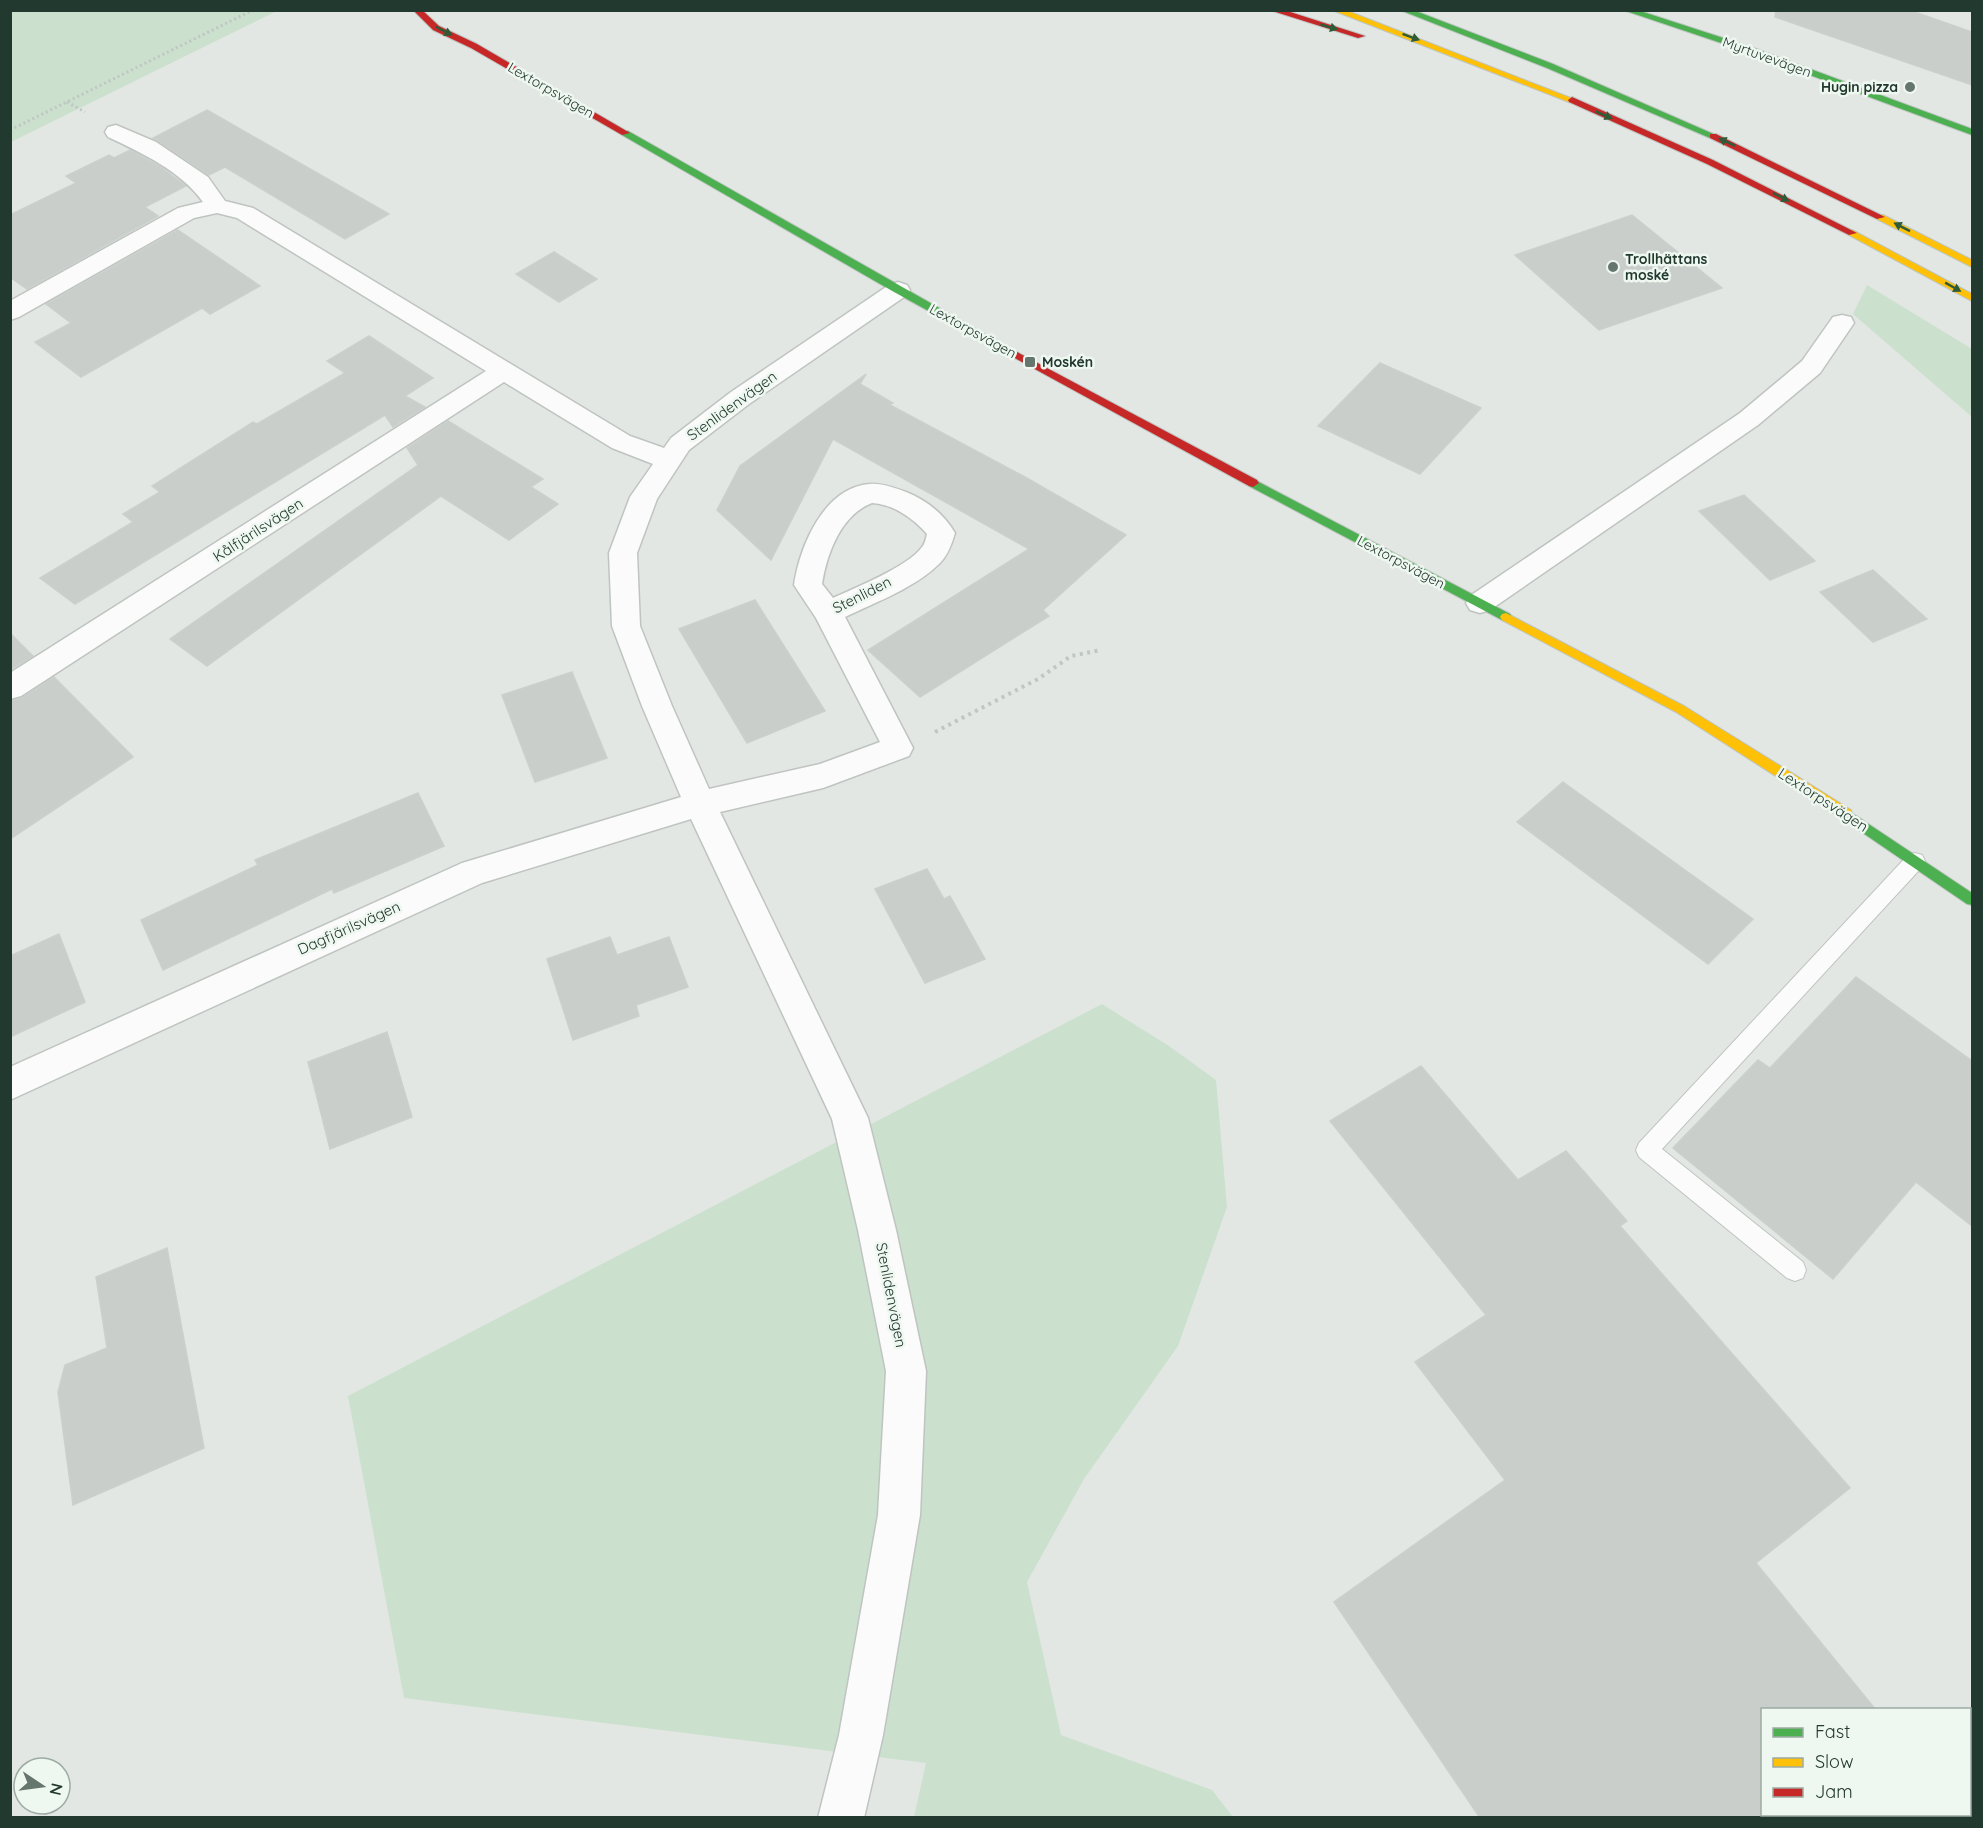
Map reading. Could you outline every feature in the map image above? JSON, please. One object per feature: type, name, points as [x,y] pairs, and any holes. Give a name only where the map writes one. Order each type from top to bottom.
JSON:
[{"type":"main road","name":"Lextorpsvägen","points":[[417,10],[436,28],[474,46],[898,290],[1246,480],[1680,709],[1834,806],[1972,900]]},
{"type":"main road","points":[[1273,10],[1550,91]]},
{"type":"main road","points":[[1336,10],[1550,91],[1742,177],[1836,224],[1972,298]]},
{"type":"main road","points":[[1404,10],[1556,67],[1666,113],[1795,174],[1972,264]]},
{"type":"main road","points":[[1442,10],[1556,67]]},
{"type":"main road","name":"Myrtuvevägen","points":[[1628,10],[1748,50],[1972,132]]},
{"type":"main road","name":"Lextorpsvägen","points":[[460,22],[474,46]]},
{"type":"street","points":[[116,132],[148,147],[200,182],[217,206]]},
{"type":"street","points":[[10,312],[186,213],[217,206],[245,213],[621,442],[669,460]]},
{"type":"street","name":"Stenlidenvägen","points":[[841,1818],[861,1735],[899,1515],[906,1371],[877,1230],[850,1118],[700,804],[657,706],[626,626],[623,553],[644,497],[680,444],[740,398],[898,290]]},
{"type":"street","points":[[1480,603],[1749,419],[1811,367],[1842,323]]},
{"type":"street","name":"Kålfjärilsvägen","points":[[10,688],[504,371]]},
{"type":"street","name":"Stenliden","points":[[869,493],[879,493],[891,496],[934,522],[941,534],[937,547],[929,558],[876,590],[828,613],[808,585],[808,575],[812,561],[841,508],[852,500],[869,493]]},
{"type":"street","points":[[700,804],[823,776],[898,748],[828,613]]},
{"type":"street","name":"Dagfjärilsvägen","points":[[10,1084],[473,872],[700,804]]},
{"type":"lane","points":[[1795,1270],[1647,1150],[1915,861]]},
{"type":"path","points":[[10,130],[253,10]]},
{"type":"path","points":[[898,748],[925,737],[1038,679],[1071,656],[1101,650]]},
{"type":"green space","points":[[11,10],[277,10],[277,11],[11,142]]},
{"type":"green space","points":[[1867,285],[1972,349],[1972,417],[1853,314]]},
{"type":"green space","points":[[1102,1004],[1169,1046],[1216,1080],[1227,1207],[1178,1346],[1084,1479],[1027,1582],[1061,1735],[1212,1790],[1233,1817],[914,1817],[926,1763],[404,1698],[348,1396]]},
{"type":"building","points":[[1776,10],[1909,10],[1972,32],[1972,85],[1775,17]]},
{"type":"building","points":[[207,110],[389,214],[345,239],[225,167],[209,175],[153,138]]},
{"type":"building","points":[[130,150],[159,166],[186,186],[145,207],[158,216],[27,289],[10,277],[10,215],[76,183],[66,176],[109,155],[114,158]]},
{"type":"building","name":"Trollhättans moské","points":[[1632,215],[1722,288],[1599,330],[1515,255]]},
{"type":"building","points":[[178,230],[260,286],[210,314],[202,308],[81,377],[35,342],[71,323],[46,304]]},
{"type":"building","points":[[554,252],[597,279],[559,302],[516,274]]},
{"type":"building","points":[[369,336],[433,378],[405,396],[425,407],[393,427],[385,415],[75,604],[40,578],[133,522],[123,514],[160,492],[152,486],[253,422],[257,424],[345,373],[327,361]]},
{"type":"building","points":[[1380,363],[1481,408],[1420,474],[1318,426]]},
{"type":"building","points":[[866,374],[860,384],[893,403],[890,405],[1025,477],[1126,535],[1043,610],[1049,616],[920,697],[868,650],[1029,549],[833,439],[771,560],[717,510],[740,466]]},
{"type":"building","points":[[448,421],[543,479],[531,487],[558,504],[509,540],[441,496],[207,666],[170,639],[418,465],[407,448]]},
{"type":"building","points":[[1744,495],[1815,561],[1770,580],[1699,511]]},
{"type":"building","points":[[1873,570],[1927,619],[1873,642],[1820,592]]},
{"type":"building","points":[[755,600],[825,711],[747,743],[679,629]]},
{"type":"building","points":[[10,633],[33,656],[10,670]]},
{"type":"building","points":[[572,672],[607,758],[535,782],[502,695]]},
{"type":"building","points":[[54,677],[133,757],[10,839],[10,701],[22,698]]},
{"type":"building","points":[[1563,782],[1753,919],[1708,964],[1517,822]]},
{"type":"building","points":[[418,793],[444,846],[334,893],[332,889],[163,970],[141,920],[258,865],[255,860]]},
{"type":"building","points":[[927,869],[944,899],[950,896],[985,959],[925,983],[875,889]]},
{"type":"building","points":[[59,934],[85,1002],[10,1037],[10,956]]},
{"type":"building","points":[[610,937],[617,955],[669,937],[688,987],[636,1005],[639,1016],[573,1040],[547,959]]},
{"type":"building","points":[[1856,977],[1972,1061],[1972,1226],[1916,1182],[1833,1279],[1673,1148],[1758,1060],[1770,1068]]},
{"type":"building","points":[[387,1032],[412,1117],[330,1149],[308,1062]]},
{"type":"building","points":[[1421,1066],[1518,1180],[1566,1151],[1627,1221],[1620,1226],[1850,1488],[1756,1563],[1874,1708],[1761,1708],[1762,1818],[1480,1818],[1334,1602],[1505,1480],[1415,1362],[1486,1315],[1330,1121]]},
{"type":"building","points":[[167,1248],[204,1448],[73,1505],[58,1392],[65,1365],[107,1348],[96,1277]]},
{"type":"traffic: fast","points":[[1404,10],[1550,66],[1713,136]]},
{"type":"traffic: fast","points":[[1627,10],[1748,49],[1972,132]]},
{"type":"traffic: fast","points":[[625,133],[898,290],[1015,354]]},
{"type":"traffic: fast","points":[[1253,483],[1506,617]]},
{"type":"traffic: fast","points":[[1846,814],[1972,900]]},
{"type":"traffic: slow","points":[[1336,10],[1572,100]]},
{"type":"traffic: slow","points":[[1880,217],[1972,264]]},
{"type":"traffic: slow","points":[[1852,233],[1972,298]]},
{"type":"traffic: slow","points":[[1506,617],[1680,709],[1846,814]]},
{"type":"traffic: jam","points":[[417,10],[436,28],[474,46],[625,133]]},
{"type":"traffic: jam","points":[[1273,10],[1361,36]]},
{"type":"traffic: jam","points":[[1572,100],[1710,162],[1852,233]]},
{"type":"traffic: jam","points":[[1713,136],[1880,217]]},
{"type":"traffic: jam","points":[[1015,354],[1253,483]]},
{"type":"place","name":"Hugin pizza","points":[[1910,87]]},
{"type":"place","name":"Trollhättans moské","points":[[1613,267]]},
{"type":"place","name":"Moskén","points":[[1030,362]]}]
